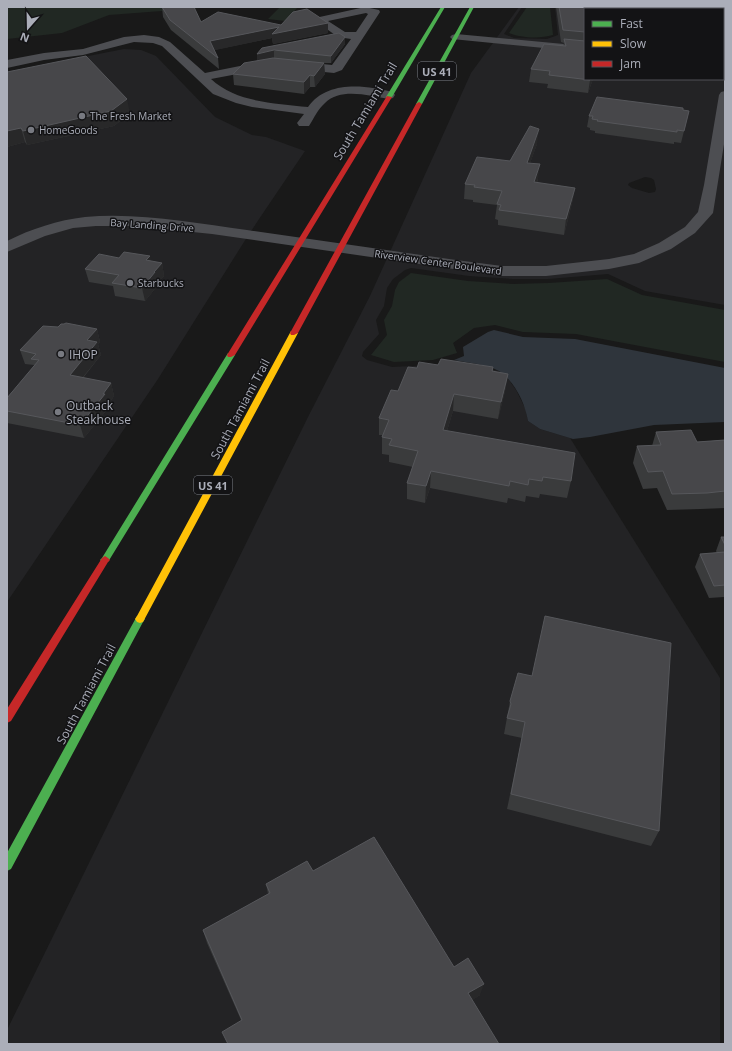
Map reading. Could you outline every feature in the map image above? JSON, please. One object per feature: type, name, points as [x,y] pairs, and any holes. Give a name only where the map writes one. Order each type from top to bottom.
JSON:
[{"type":"main road","name":"South Tamiami Trail","points":[[7,718],[443,7]]},
{"type":"main road","name":"South Tamiami Trail","points":[[7,865],[340,248],[472,7]]},
{"type":"street","points":[[203,77],[229,67],[274,63],[334,69],[338,67],[375,12],[366,10],[319,20],[342,35]]},
{"type":"street","points":[[324,38],[342,35],[359,36]]},
{"type":"street","points":[[456,37],[584,49]]},
{"type":"street","points":[[7,64],[49,56],[84,52],[126,39],[137,38],[158,40],[166,44],[203,77],[229,105],[236,110],[251,116]]},
{"type":"street","points":[[217,91],[239,100],[312,111]]},
{"type":"street","points":[[289,123],[303,125],[322,99],[329,94],[355,91],[389,95]]},
{"type":"street","name":"Riverview Center Boulevard","points":[[300,242],[502,271],[546,271],[609,264],[639,258],[665,246],[690,230],[705,213],[711,185],[722,91]]},
{"type":"street","name":"Bay Landing Drive","points":[[7,247],[39,232],[66,225],[96,221],[134,222],[189,227],[300,242]]},
{"type":"shaded area","points":[[7,7],[214,7],[109,15],[62,33],[7,39]]},
{"type":"shaded area","points":[[280,7],[298,7],[285,21],[268,19]]},
{"type":"shaded area","points":[[519,7],[522,7],[504,34],[514,38],[547,39],[558,35],[555,7],[725,7],[725,305],[645,291],[608,274],[548,279],[513,279],[469,276],[411,268],[405,270],[393,279],[387,288],[384,306],[376,320],[379,334],[363,352],[362,356],[367,360],[392,367],[433,365],[454,360],[499,371],[509,380],[516,390],[526,410],[528,421],[540,429],[570,438],[720,678],[720,1044],[7,1044],[7,1030],[309,415],[370,296],[471,73]],"holes":[[[645,177],[654,180],[656,189],[655,192],[649,193],[632,188],[628,185],[629,183]]]},
{"type":"shaded area","points":[[527,7],[550,7],[553,35],[531,37],[509,33]]},
{"type":"shaded area","points":[[124,49],[141,50],[156,56],[215,117],[252,135],[266,137],[305,151],[249,234],[158,379],[7,602],[7,72]]},
{"type":"shaded area","points":[[411,273],[468,281],[513,284],[607,279],[642,295],[725,310],[725,362],[576,334],[523,332],[495,325],[474,328],[453,343],[457,353],[433,360],[394,362],[371,355],[387,335],[384,320],[392,306],[395,290],[399,282]]},
{"type":"shaded area","points":[[494,330],[523,337],[575,339],[725,368],[725,422],[654,425],[573,439],[540,429],[528,421],[522,400],[518,393],[510,381],[499,371],[477,364],[454,360],[464,356],[463,347]]},
{"type":"building","points":[[162,7],[194,7],[201,22],[218,12],[281,25],[293,12],[307,9],[328,23],[272,34],[279,27],[210,41],[218,58],[170,20]]},
{"type":"building","points":[[559,7],[616,8],[584,8],[584,32],[563,30]]},
{"type":"building","points":[[339,33],[345,37],[331,56],[274,50],[257,54],[262,48]]},
{"type":"building","points":[[564,39],[584,41],[584,79],[549,75],[550,71],[531,69],[544,44],[566,46]]},
{"type":"building","points":[[86,56],[127,99],[111,111],[23,131],[21,128],[7,131],[7,72]]},
{"type":"building","points":[[273,58],[324,63],[314,76],[310,75],[304,82],[233,74],[244,63]]},
{"type":"building","points":[[597,97],[683,108],[683,110],[689,111],[684,131],[677,130],[677,132],[597,121],[598,120],[592,119],[593,116],[589,116]]},
{"type":"building","points":[[530,126],[539,129],[527,163],[540,164],[534,182],[575,188],[566,219],[499,210],[501,205],[497,204],[502,191],[474,187],[475,185],[465,184],[477,157],[510,161]]},
{"type":"building","points":[[124,252],[150,256],[146,260],[162,263],[142,288],[112,283],[119,275],[85,269],[99,254],[119,258]]},
{"type":"building","points":[[66,323],[97,329],[87,340],[97,342],[70,375],[111,383],[103,394],[105,394],[80,425],[7,411],[7,398],[39,360],[31,359],[36,354],[20,350],[43,326],[58,327],[61,324]]},
{"type":"building","points":[[441,359],[493,367],[492,371],[508,374],[501,402],[454,394],[443,430],[575,453],[571,481],[543,477],[542,481],[529,479],[528,485],[510,481],[509,486],[431,471],[426,486],[407,483],[418,451],[389,445],[392,439],[382,437],[389,420],[379,418],[391,390],[398,391],[408,367],[417,368],[419,362],[438,365]]},
{"type":"building","points":[[691,430],[697,442],[725,440],[725,491],[672,494],[663,471],[648,472],[637,446],[661,445],[656,432]]},
{"type":"building","points":[[721,537],[725,537],[725,545]]},
{"type":"building","points":[[725,552],[725,585],[714,586],[700,554]]},
{"type":"building","points":[[545,616],[671,643],[659,831],[511,794],[525,722],[507,718],[511,704],[510,701],[518,673],[532,676]]},
{"type":"building","points":[[374,837],[454,967],[468,958],[484,984],[468,993],[499,1044],[228,1044],[222,1032],[242,1020],[203,930],[270,893],[266,884],[307,861],[313,871]]},
{"type":"traffic: fast","points":[[389,97],[443,7]]},
{"type":"traffic: fast","points":[[419,104],[472,7]]},
{"type":"traffic: fast","points":[[105,560],[231,355]]},
{"type":"traffic: fast","points":[[7,865],[140,619]]},
{"type":"traffic: slow","points":[[140,619],[294,333]]},
{"type":"traffic: jam","points":[[231,355],[389,97]]},
{"type":"traffic: jam","points":[[294,333],[419,104]]},
{"type":"traffic: jam","points":[[7,718],[105,560]]},
{"type":"place","name":"The Fresh Market","points":[[82,116]]},
{"type":"place","name":"HomeGoods","points":[[31,130]]},
{"type":"place","name":"Starbucks","points":[[130,283]]},
{"type":"place","name":"IHOP","points":[[61,354]]},
{"type":"place","name":"Outback Steakhouse","points":[[58,412]]}]
